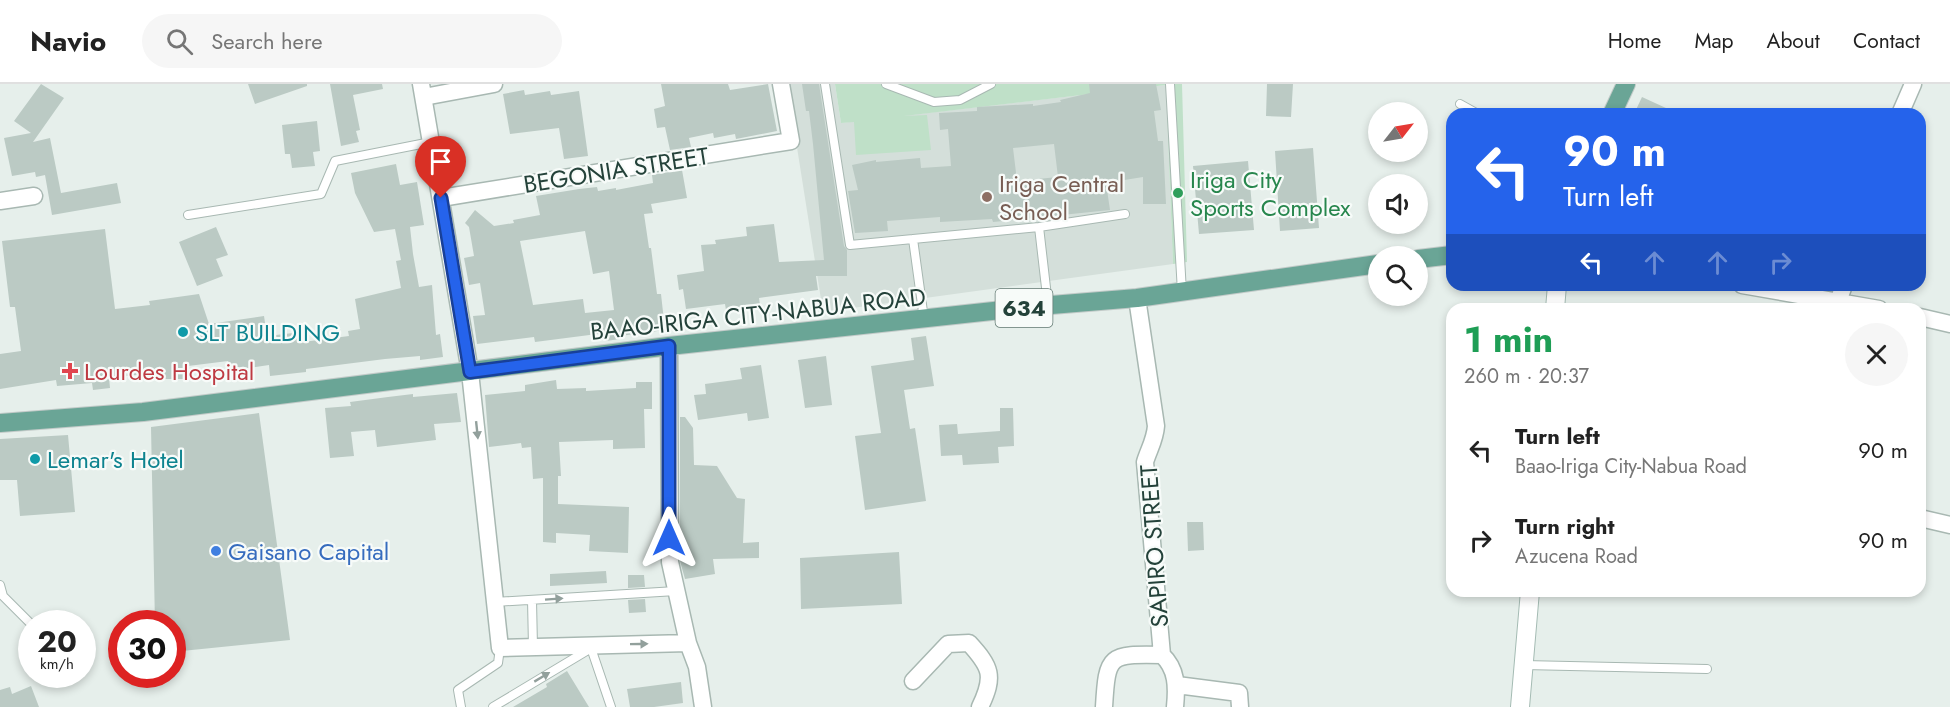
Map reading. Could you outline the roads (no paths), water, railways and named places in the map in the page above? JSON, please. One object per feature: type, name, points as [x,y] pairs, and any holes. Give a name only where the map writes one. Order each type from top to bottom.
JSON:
[{"type":"main road","points":[[1615,108],[1626,84]]},
{"type":"main road","points":[[1428,258],[1446,256]]},
{"type":"main road","name":"BAAO-IRIGA CITY-NABUA ROAD","points":[[0,423],[143,412],[669,346],[1048,305],[1137,298],[1368,265]]},
{"type":"street","points":[[494,84],[423,90],[470,372],[500,648],[688,643]]},
{"type":"street","name":"BEGONIA STREET","points":[[441,198],[791,141],[781,84]]},
{"type":"street","points":[[1903,108],[1913,84]]},
{"type":"street","points":[[0,201],[34,196]]},
{"type":"street","points":[[1776,291],[1844,303]]},
{"type":"street","points":[[1838,302],[1842,291]]},
{"type":"street","name":"SAPIRO STREET","points":[[1137,298],[1156,426],[1155,440],[1145,462],[1162,655]]},
{"type":"street","points":[[1926,318],[1950,324]]},
{"type":"street","points":[[669,346],[669,562],[688,643],[697,667],[703,707]]},
{"type":"street","points":[[1926,519],[1950,525]]},
{"type":"street","points":[[1520,707],[1530,597]]},
{"type":"street","points":[[913,681],[948,644],[969,643],[987,663],[989,688],[980,707]]},
{"type":"street","points":[[1104,707],[1106,670],[1118,657],[1162,655],[1170,662],[1178,685],[1175,707]]},
{"type":"street","points":[[1178,685],[1239,693],[1240,707]]},
{"type":"lane","points":[[825,84],[850,245],[1040,227],[1125,214]]},
{"type":"lane","points":[[886,84],[934,102],[960,100],[991,84]]},
{"type":"lane","points":[[1170,84],[1182,291]]},
{"type":"lane","points":[[1460,104],[1467,108]]},
{"type":"lane","points":[[188,215],[321,194],[335,161],[432,142]]},
{"type":"lane","points":[[1040,227],[1048,305]]},
{"type":"lane","points":[[913,239],[924,320]]},
{"type":"lane","points":[[0,585],[3,596],[18,611]]},
{"type":"lane","points":[[495,602],[676,591]]},
{"type":"lane","points":[[532,600],[534,647]]},
{"type":"lane","points":[[493,707],[591,646],[611,707]]},
{"type":"lane","points":[[461,707],[458,690],[498,663],[500,648]]},
{"type":"lane","points":[[1524,665],[1707,669]]},
{"type":"place","name":"Iriga City Sports Complex","points":[[1178,193]]},
{"type":"place","name":"Iriga Central School","points":[[987,197]]},
{"type":"place","name":"SLT BUILDING","points":[[183,332]]},
{"type":"place","name":"Lourdes Hospital","points":[[70,371]]},
{"type":"place","name":"Lemar's Hotel","points":[[35,459]]},
{"type":"place","name":"Gaisano Capital","points":[[216,551]]}]
